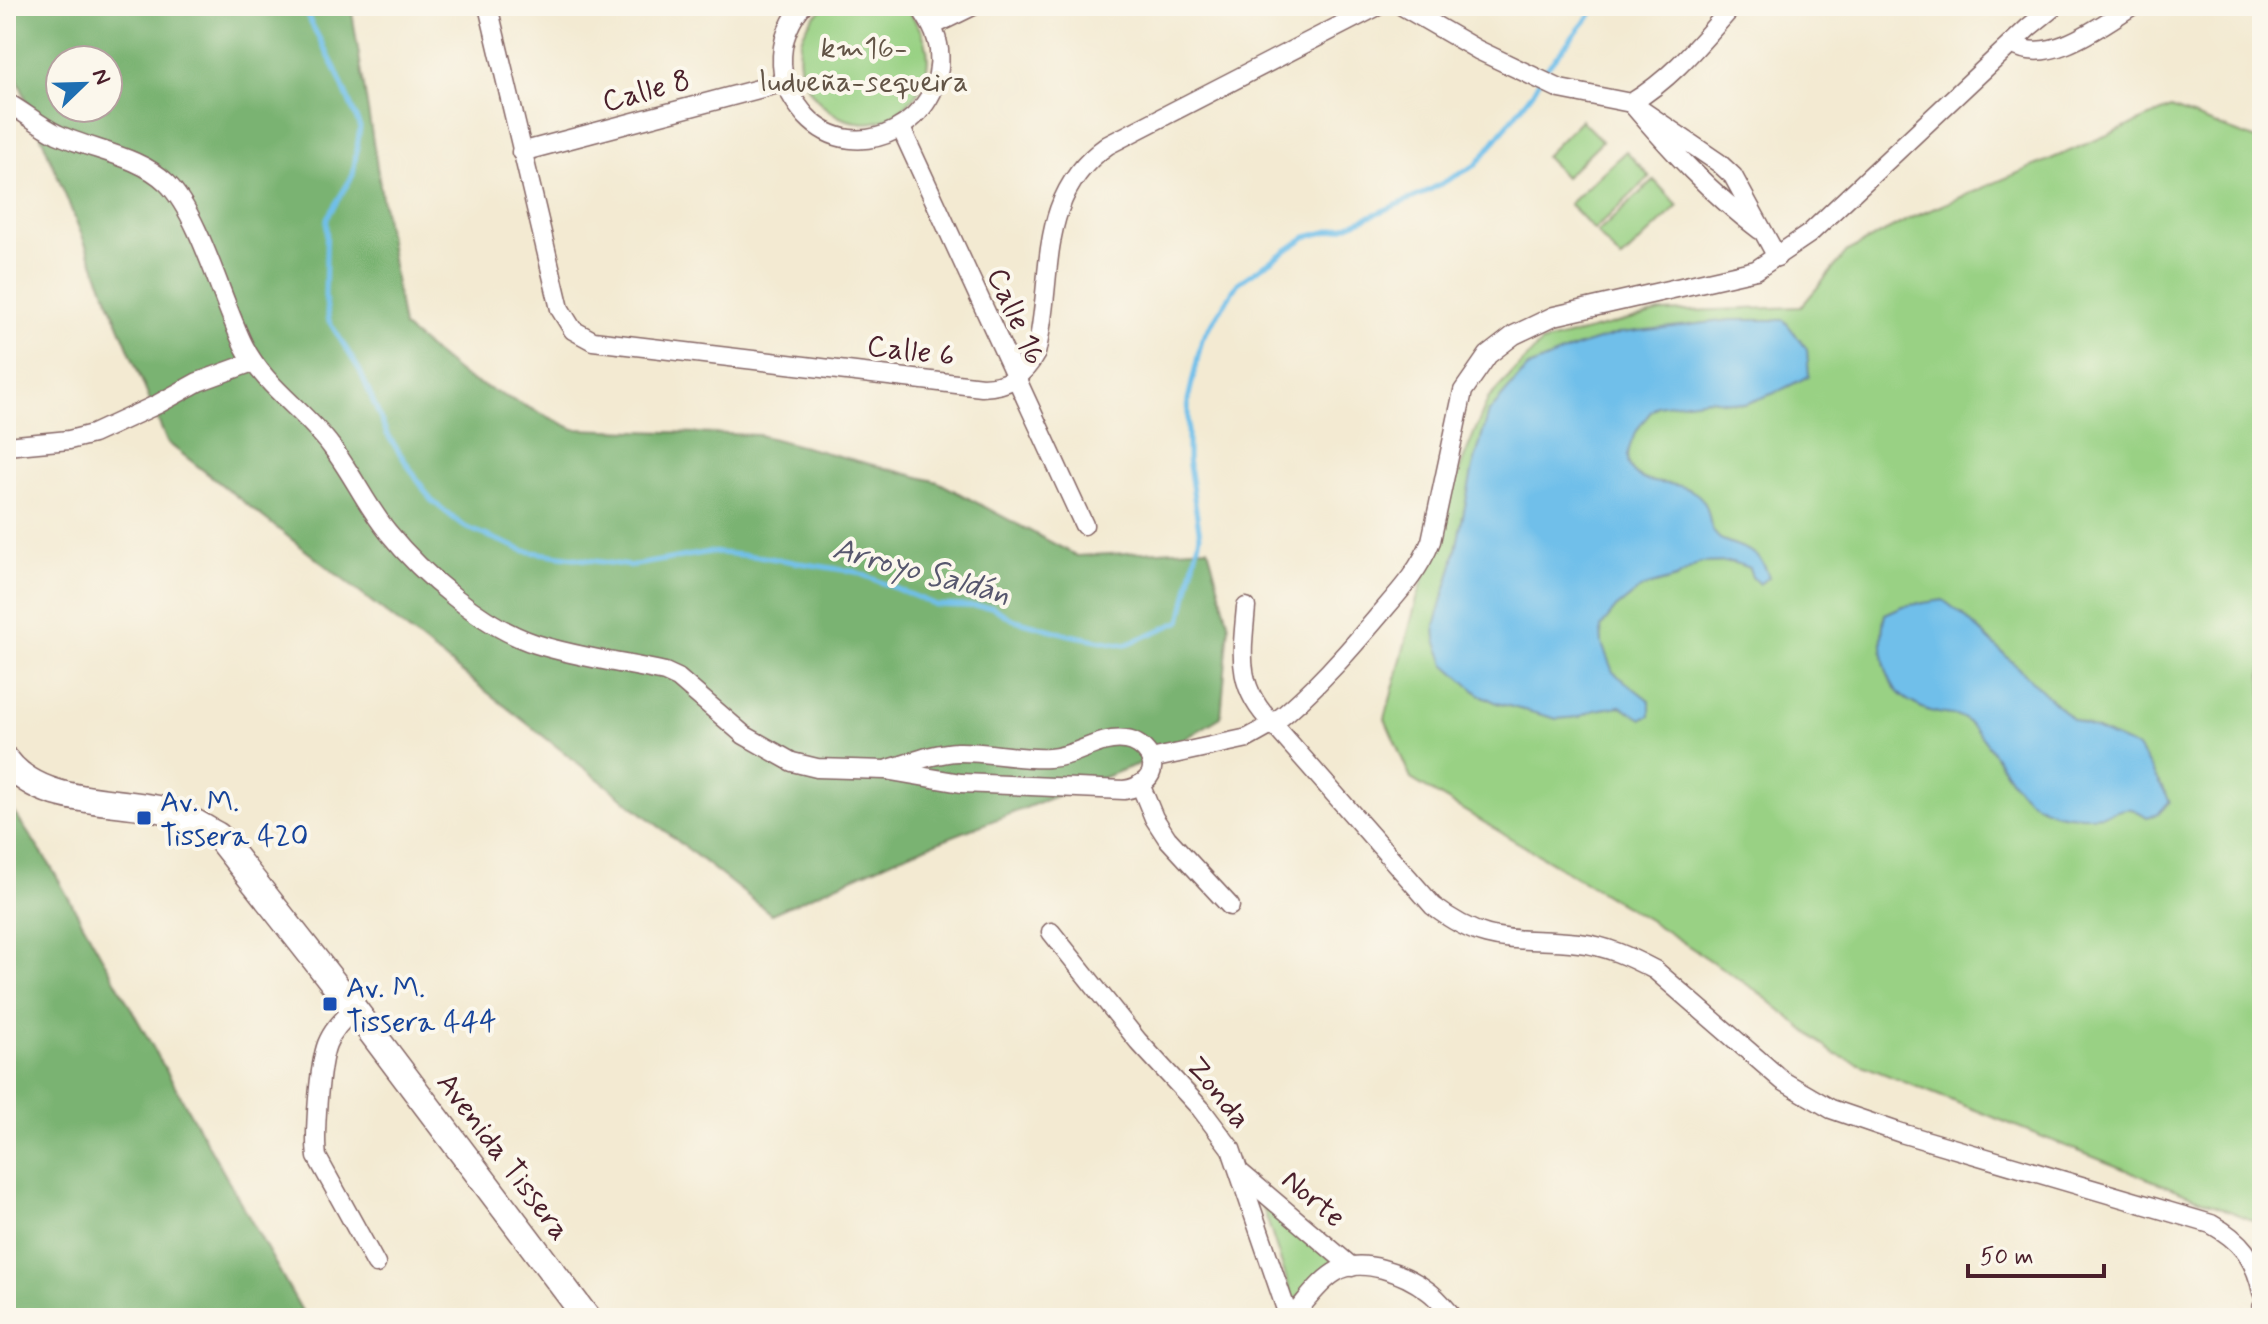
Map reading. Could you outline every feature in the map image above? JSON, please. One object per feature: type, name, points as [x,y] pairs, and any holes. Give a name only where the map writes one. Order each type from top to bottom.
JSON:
[{"type":"main road","name":"Avenida Tissera","points":[[6,760],[23,778],[50,792],[170,811],[218,836],[354,1009],[587,1318]]},
{"type":"street","name":"Calle 6","points":[[488,6],[560,309],[573,330],[584,338],[982,387],[1004,385],[1015,380]]},
{"type":"street","points":[[802,6],[792,19],[784,39],[781,61],[785,82],[795,104],[811,121],[832,134],[855,139],[879,137],[901,128],[919,113],[932,94],[939,72],[939,48],[932,26],[919,6]]},
{"type":"street","points":[[932,26],[973,6]]},
{"type":"street","points":[[1015,380],[1030,365],[1036,353],[1052,229],[1061,200],[1085,163],[1108,145],[1378,6]]},
{"type":"street","points":[[1402,6],[1517,70],[1560,89],[1631,103],[1719,163],[1733,176],[1777,257]]},
{"type":"street","points":[[1631,103],[1674,73],[1733,6]]},
{"type":"street","points":[[1151,759],[1248,738],[1273,724],[1349,651],[1413,575],[1431,541],[1463,391],[1488,355],[1514,335],[1554,316],[1756,270],[1809,234],[2055,6]]},
{"type":"street","points":[[2012,44],[2022,51],[2038,51],[2070,43],[2132,6]]},
{"type":"street","name":"Calle 8","points":[[521,152],[785,82]]},
{"type":"street","points":[[6,102],[59,135],[141,165],[170,187],[190,218],[233,323],[253,362],[333,449],[386,530],[401,547],[426,572],[480,615],[534,643],[665,672],[678,678],[744,735],[792,762],[817,768],[885,770],[961,783],[1124,790],[1140,784],[1150,774],[1151,759],[1146,751],[1127,740],[1095,743],[1075,754],[1050,758],[956,752],[885,770]]},
{"type":"street","points":[[1631,103],[1690,171],[1722,202],[1760,230]]},
{"type":"street","name":"Calle 16","points":[[901,128],[1084,525]]},
{"type":"street","points":[[6,446],[69,440],[93,434],[198,382],[253,362]]},
{"type":"street","points":[[1246,607],[1241,663],[1260,712],[1433,906],[1454,922],[1496,939],[1579,943],[1617,951],[1655,970],[1783,1081],[1831,1109],[1901,1133],[2211,1224],[2232,1236],[2248,1253],[2258,1273],[2262,1292]]},
{"type":"street","points":[[1075,754],[1070,774],[1077,789]]},
{"type":"street","points":[[1140,784],[1154,818],[1167,838],[1230,906]]},
{"type":"street","name":"Zonda","points":[[1051,932],[1138,1041],[1218,1130],[1231,1149],[1290,1318]]},
{"type":"street","points":[[354,1009],[335,1028],[326,1046],[314,1137],[317,1157],[376,1264]]},
{"type":"street","name":"Norte","points":[[1241,1173],[1352,1267]]},
{"type":"street","name":"Norte","points":[[1290,1318],[1335,1272],[1352,1267],[1378,1268],[1409,1280],[1431,1293],[1454,1318]]},
{"type":"street","points":[[2261,1318],[2262,1308]]},
{"type":"green space","points":[[6,6],[351,6],[403,327],[466,378],[574,429],[759,435],[938,482],[1077,556],[1208,548],[1229,625],[1221,717],[1151,759],[897,858],[771,914],[167,442],[6,51]]},
{"type":"green space","name":"km16- ludueña-sequeira","points":[[827,6],[901,6],[922,33],[928,61],[924,80],[914,97],[889,117],[863,123],[838,116],[818,100],[804,78],[799,53],[806,28]]},
{"type":"green space","points":[[2171,108],[2262,142],[2262,1224],[1834,1054],[1757,991],[1652,922],[1411,779],[1385,719],[1417,599],[1462,463],[1488,399],[1541,343],[1660,312],[1801,307],[1848,251],[1907,220]]},
{"type":"green space","points":[[1581,120],[1602,141],[1565,177],[1545,156]]},
{"type":"green space","points":[[1626,151],[1650,177],[1594,230],[1569,204]]},
{"type":"green space","points":[[1654,180],[1678,206],[1621,260],[1597,233]]},
{"type":"green space","points":[[6,801],[50,865],[306,1318],[6,1318]]},
{"type":"green space","points":[[1261,1201],[1333,1260],[1294,1302]]},
{"type":"water","points":[[1731,320],[1784,320],[1807,349],[1809,376],[1745,404],[1709,399],[1657,406],[1632,441],[1629,462],[1632,471],[1641,478],[1681,486],[1694,492],[1705,503],[1714,533],[1755,554],[1769,577],[1759,584],[1749,568],[1733,562],[1700,563],[1676,578],[1641,588],[1616,608],[1601,627],[1602,644],[1613,672],[1650,701],[1650,716],[1642,719],[1620,706],[1595,710],[1579,717],[1557,719],[1497,703],[1480,695],[1445,664],[1436,640],[1435,626],[1489,412],[1528,367],[1576,347],[1621,333]]},
{"type":"water","points":[[1943,600],[1963,615],[2072,719],[2138,748],[2170,801],[2158,814],[2147,817],[2129,809],[2078,816],[2053,812],[2026,797],[2015,786],[1982,736],[1966,721],[1955,715],[1927,710],[1899,694],[1884,663],[1882,633],[1885,614],[1903,606]]},
{"type":"waterway","name":"Arroyo Saldán","points":[[302,6],[335,68],[360,127],[353,175],[327,218],[325,296],[329,321],[360,371],[387,434],[431,500],[465,527],[525,551],[630,566],[710,552],[856,572],[936,605],[992,607],[1012,619],[1070,635],[1125,645],[1181,621],[1200,536],[1188,459],[1188,400],[1202,339],[1238,283],[1306,237],[1342,228],[1420,195],[1476,165],[1533,92],[1545,70],[1598,6]]},
{"type":"place","name":"Av. M. Tissera 420","points":[[144,818]]},
{"type":"place","name":"Av. M. Tissera 444","points":[[330,1004]]}]
